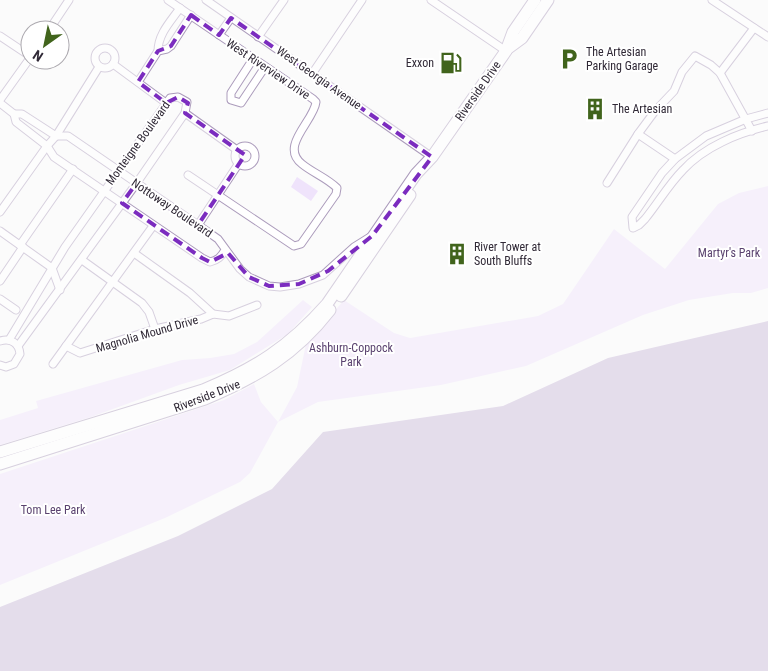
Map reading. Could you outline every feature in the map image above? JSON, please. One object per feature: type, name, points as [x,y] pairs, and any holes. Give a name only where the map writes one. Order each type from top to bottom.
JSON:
[{"type":"main road","name":"Riverside Drive","points":[[0,452],[204,390],[234,378],[260,364],[279,350],[312,321],[327,304],[372,236],[416,174],[432,157],[506,51],[513,32],[535,0]]},
{"type":"main road","name":"Riverside Drive","points":[[506,51],[522,38],[548,0]]},
{"type":"main road","points":[[535,20],[558,0]]},
{"type":"main road","name":"Riverside Drive","points":[[0,464],[205,399],[238,385],[287,355],[310,334],[333,307],[423,176],[432,157]]},
{"type":"street","points":[[56,20],[69,0]]},
{"type":"street","name":"West Riverview Drive","points":[[168,0],[316,102],[315,109],[298,134],[295,143],[295,156],[300,163],[337,188],[336,194],[300,244],[294,246],[218,196]]},
{"type":"street","name":"West Georgia Avenue","points":[[206,0],[432,157]]},
{"type":"street","points":[[258,37],[284,0]]},
{"type":"street","points":[[312,74],[362,0]]},
{"type":"street","points":[[431,0],[506,51]]},
{"type":"street","points":[[712,0],[768,37]]},
{"type":"street","points":[[138,82],[158,51],[160,36],[180,8]]},
{"type":"street","points":[[158,51],[167,49],[170,46],[190,14]]},
{"type":"street","points":[[219,35],[232,18]]},
{"type":"street","points":[[720,73],[754,28]]},
{"type":"street","points":[[0,36],[20,50]]},
{"type":"street","points":[[103,48],[110,49],[114,54],[114,64],[106,69],[99,67],[95,62],[95,55],[103,48]]},
{"type":"street","points":[[607,183],[638,134],[655,111],[674,91],[682,72],[695,56],[711,64],[720,73],[752,131]]},
{"type":"street","points":[[253,59],[231,93],[232,100],[241,103],[265,67]]},
{"type":"street","points":[[114,64],[166,103]]},
{"type":"street","points":[[0,212],[56,136],[99,67]]},
{"type":"street","points":[[0,102],[21,70]]},
{"type":"street","name":"Monteigne Boulevard","points":[[0,365],[11,366],[17,362],[20,354],[18,346],[136,184],[185,113],[187,102],[178,97],[170,98],[166,103],[119,172],[104,190],[52,268],[8,340]]},
{"type":"street","name":"Nottoway Boulevard","points":[[0,102],[14,114],[16,122],[47,146],[54,157],[104,190],[153,226],[210,262],[220,258],[225,250],[223,245],[218,239],[198,225],[68,136],[56,136],[22,114],[14,114]]},
{"type":"street","points":[[185,113],[238,150]]},
{"type":"street","points":[[768,113],[706,136],[675,159],[662,173],[632,217],[632,228],[639,225],[645,219],[683,170],[696,159],[719,144],[768,126]]},
{"type":"street","points":[[638,134],[675,159]]},
{"type":"street","points":[[246,146],[252,148],[255,154],[254,161],[249,165],[240,163],[236,157],[238,150],[246,146]]},
{"type":"street","points":[[198,225],[240,163]]},
{"type":"street","points":[[0,281],[73,169]]},
{"type":"street","points":[[188,175],[218,196]]},
{"type":"street","points":[[53,364],[153,226]]},
{"type":"street","points":[[0,231],[52,268],[60,290]]},
{"type":"street","points":[[225,250],[249,277],[269,286],[280,287],[299,284],[323,275],[354,247],[372,236]]},
{"type":"street","points":[[134,253],[190,293],[212,314]]},
{"type":"street","points":[[82,260],[142,303],[150,312],[156,329]]},
{"type":"street","points":[[0,299],[16,310]]},
{"type":"street","name":"Magnolia Mound Drive","points":[[66,346],[80,353],[156,329],[201,319],[212,314],[229,316],[257,305]]},
{"type":"street","points":[[0,342],[8,340],[18,346]]},
{"type":"highlighted area","points":[[191,15],[219,35],[231,18],[432,157],[372,236],[328,271],[299,284],[269,286],[249,277],[228,253],[210,262],[122,203],[136,184],[198,225],[245,155],[185,113],[188,103],[178,97],[166,103],[138,82],[158,51],[171,46]]},
{"type":"green space","points":[[297,177],[318,191],[311,201],[291,187]]},
{"type":"green space","name":"Ashburn-Coppock Park","points":[[768,186],[768,288],[751,293],[733,293],[689,300],[643,315],[526,366],[441,385],[318,402],[278,422],[297,387],[306,344],[344,300],[394,333],[410,338],[538,316],[563,304],[614,229],[665,269],[718,204],[739,193]]},
{"type":"green space","points":[[303,300],[312,307],[288,334],[230,370],[179,385],[91,417],[0,445],[0,420],[38,408],[36,401],[182,360],[234,354],[257,342]]},
{"type":"green space","name":"Tom Lee Park","points":[[254,384],[261,402],[278,422],[250,473],[240,482],[165,518],[0,585],[0,474],[224,400]]},
{"type":"shaded area","points":[[768,321],[768,671],[0,671],[0,607],[178,536],[272,489],[323,432],[503,406],[608,358]]},
{"type":"place","name":"The Artesian Parking Garage","points":[[569,59]]},
{"type":"place","name":"Exxon","points":[[451,63]]},
{"type":"place","name":"The Artesian","points":[[595,109]]},
{"type":"place","name":"River Tower at South Bluffs","points":[[457,254]]},
{"type":"park label","name":"Martyr's Park","points":[[729,253]]}]
